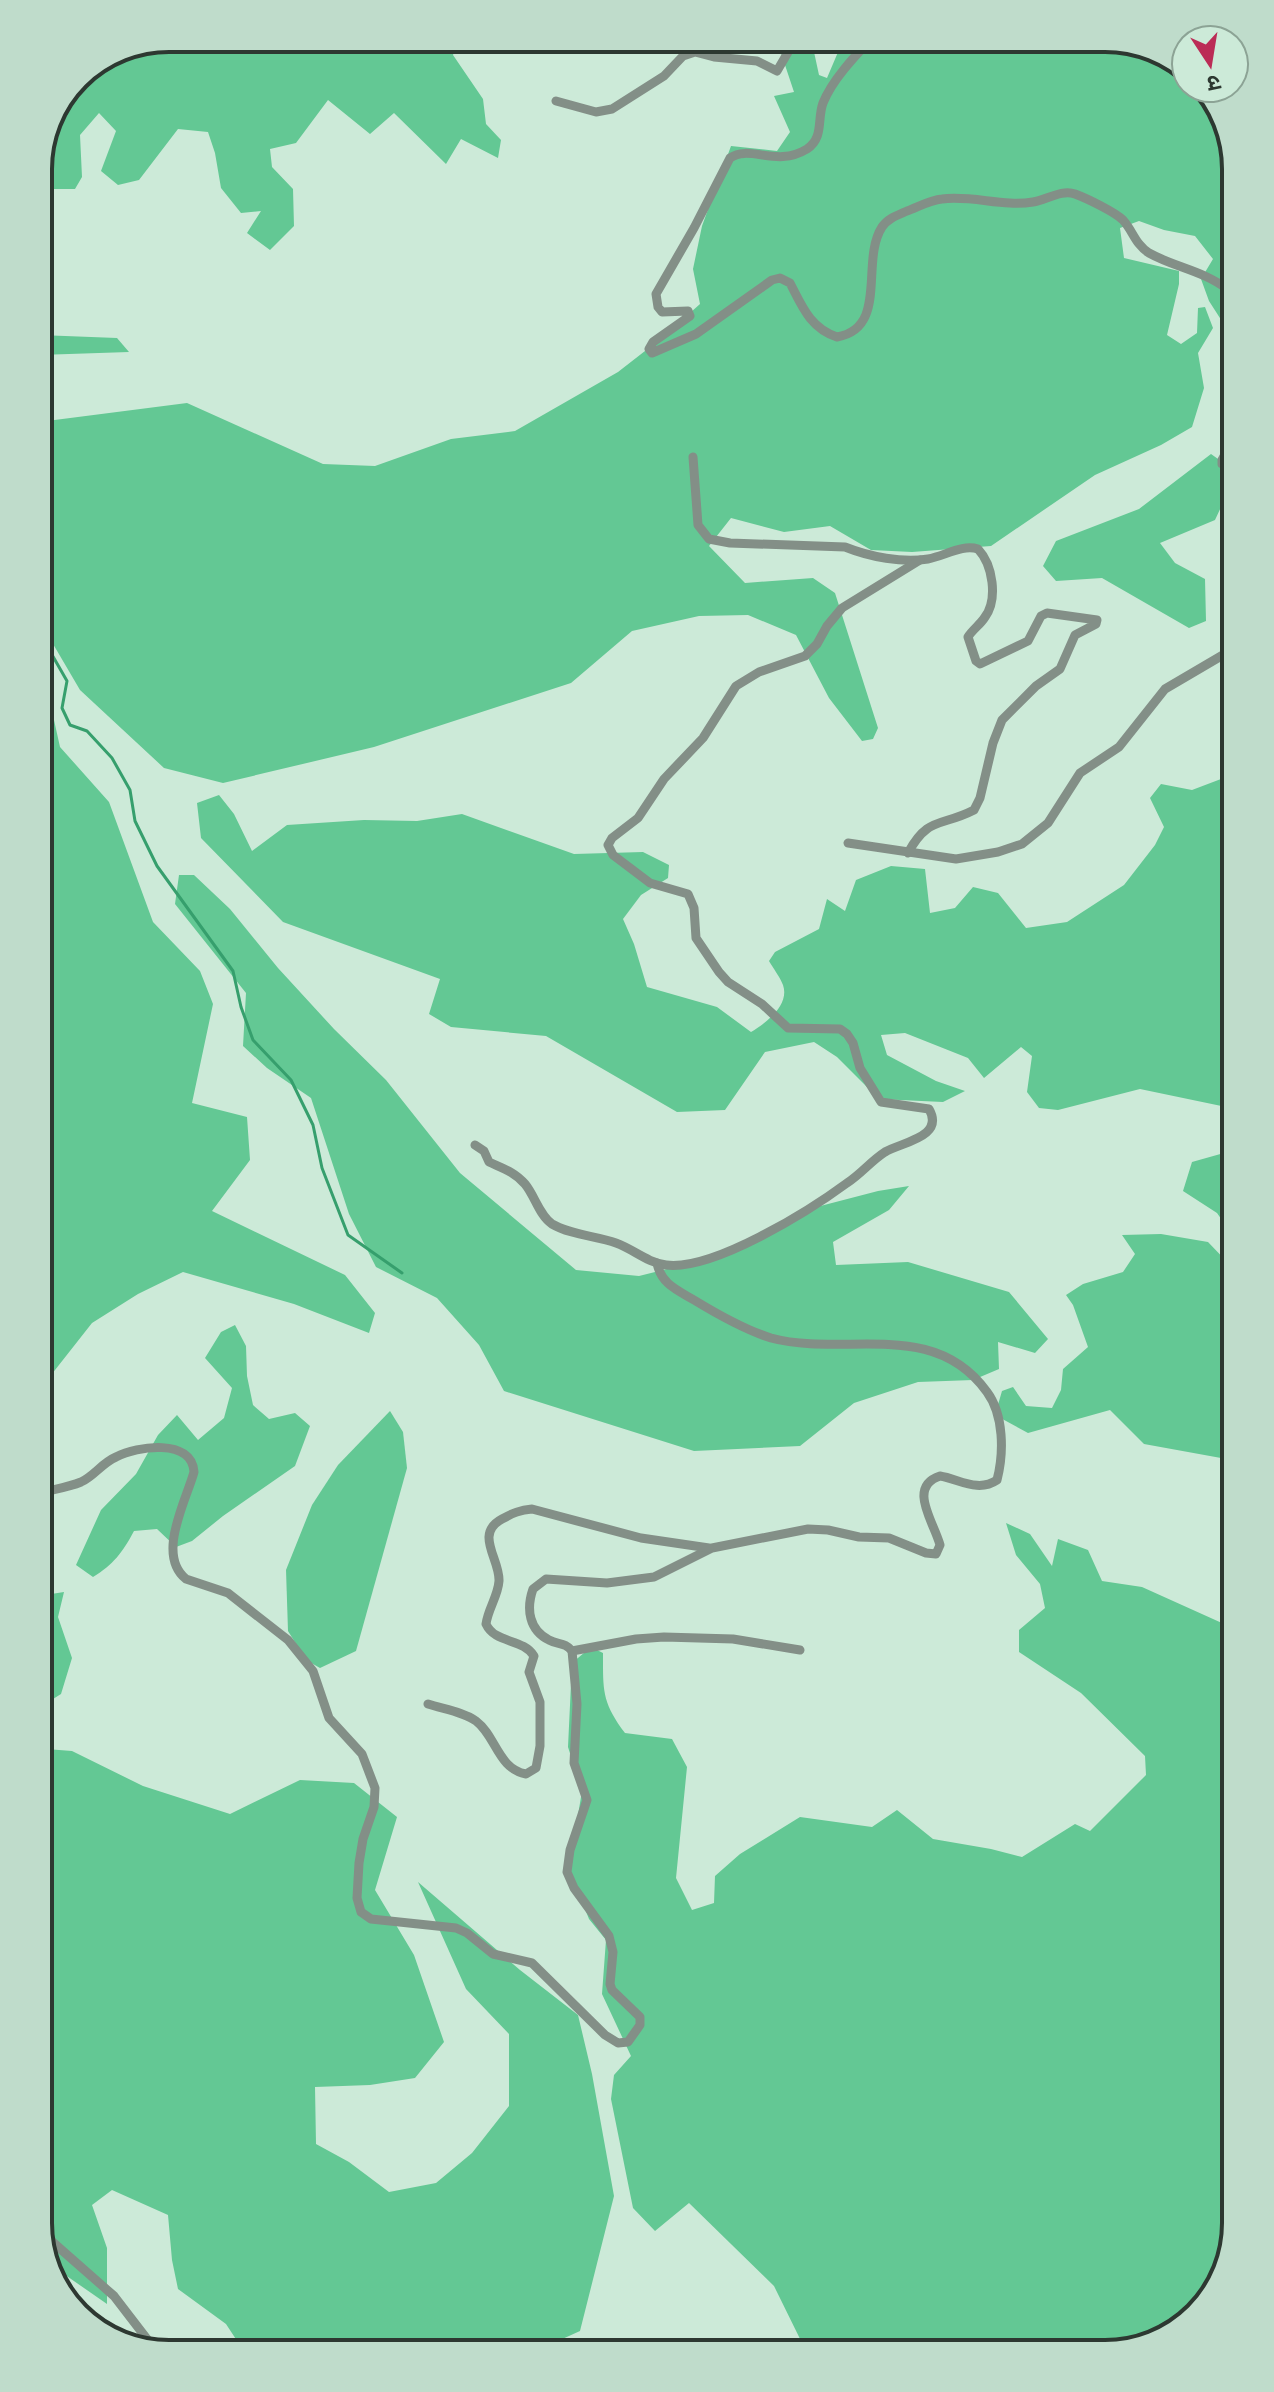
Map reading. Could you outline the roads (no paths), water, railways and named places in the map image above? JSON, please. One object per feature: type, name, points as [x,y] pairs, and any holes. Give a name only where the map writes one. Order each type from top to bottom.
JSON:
[{"type":"street","points":[[556,101],[596,112],[608,110],[664,76],[679,59],[689,54],[699,52],[714,57],[754,60],[777,71],[788,52]]},
{"type":"street","points":[[861,52],[824,100],[813,145],[791,157],[740,153],[730,158],[656,294],[662,312],[688,311],[690,316],[653,342],[649,349],[652,353],[696,334],[772,280],[780,278],[790,283],[799,303],[815,325],[837,337],[852,332],[864,321],[869,307],[872,263],[882,228],[893,217],[945,198],[1019,203],[1074,193],[1119,216],[1136,243],[1146,251],[1222,286]]},
{"type":"street","points":[[693,457],[698,525],[709,539],[730,543],[845,547],[863,554],[920,560]]},
{"type":"street","points":[[475,1145],[484,1151],[489,1162],[518,1177],[553,1224],[620,1244],[642,1259],[676,1266],[694,1264],[756,1239],[846,1184],[882,1154],[921,1137],[932,1127],[934,1120],[929,1109],[881,1102],[860,1068],[847,1034],[840,1029],[788,1028],[762,1004],[728,982],[696,938],[694,908],[688,894],[650,883],[613,855],[608,845],[612,838],[638,818],[664,779],[703,738],[736,686],[759,672],[805,656],[842,608],[920,560],[973,547],[984,556],[990,568],[991,581],[985,617],[968,637],[976,661],[980,664],[1028,641],[1041,616],[1047,613],[1098,621],[1075,635],[1060,669],[1036,686],[1002,720],[974,810],[929,826],[915,840],[908,853]]},
{"type":"street","points":[[848,843],[956,859],[1022,844],[1048,823],[1080,773],[1119,747],[1165,689],[1222,656]]},
{"type":"street","points":[[52,1490],[84,1481],[119,1455],[168,1448],[184,1451],[191,1459],[194,1472],[173,1537],[178,1571],[186,1579],[228,1593],[288,1640],[313,1671],[329,1718],[362,1754],[369,1767],[375,1788],[361,1848],[357,1898],[361,1912],[371,1919],[450,1926],[462,1930],[493,1954],[532,1963],[611,2040],[622,2043],[630,2040],[640,2025],[638,2014],[616,1996],[610,1984],[613,1952],[609,1936],[574,1888],[567,1872],[570,1850],[587,1800],[574,1759],[577,1704],[572,1651],[567,1645],[547,1639],[531,1622],[529,1604],[533,1589],[540,1581],[554,1578],[607,1583],[654,1577],[712,1548],[816,1529],[897,1540],[926,1553],[936,1554],[940,1545],[924,1499],[923,1487],[940,1476],[973,1485],[993,1483],[998,1475],[1000,1419],[993,1400],[981,1384],[948,1357],[931,1350],[889,1344],[811,1343],[772,1338],[704,1306],[665,1283],[657,1263]]},
{"type":"street","points":[[428,1704],[477,1721],[504,1760],[516,1771],[526,1774],[536,1768],[540,1746],[539,1697],[529,1672],[534,1656],[527,1648],[492,1634],[486,1624],[499,1579],[489,1533],[493,1525],[506,1517],[532,1509],[641,1538],[712,1548]]},
{"type":"street","points":[[572,1651],[664,1637],[733,1639],[800,1650]]},
{"type":"street","points":[[54,2243],[114,2296],[144,2337]]},
{"type":"waterway","points":[[52,655],[67,681],[62,708],[70,725],[87,731],[112,758],[130,790],[135,821],[157,866],[233,971],[253,1040],[291,1080],[313,1125],[322,1168],[348,1235],[402,1273]]}]
